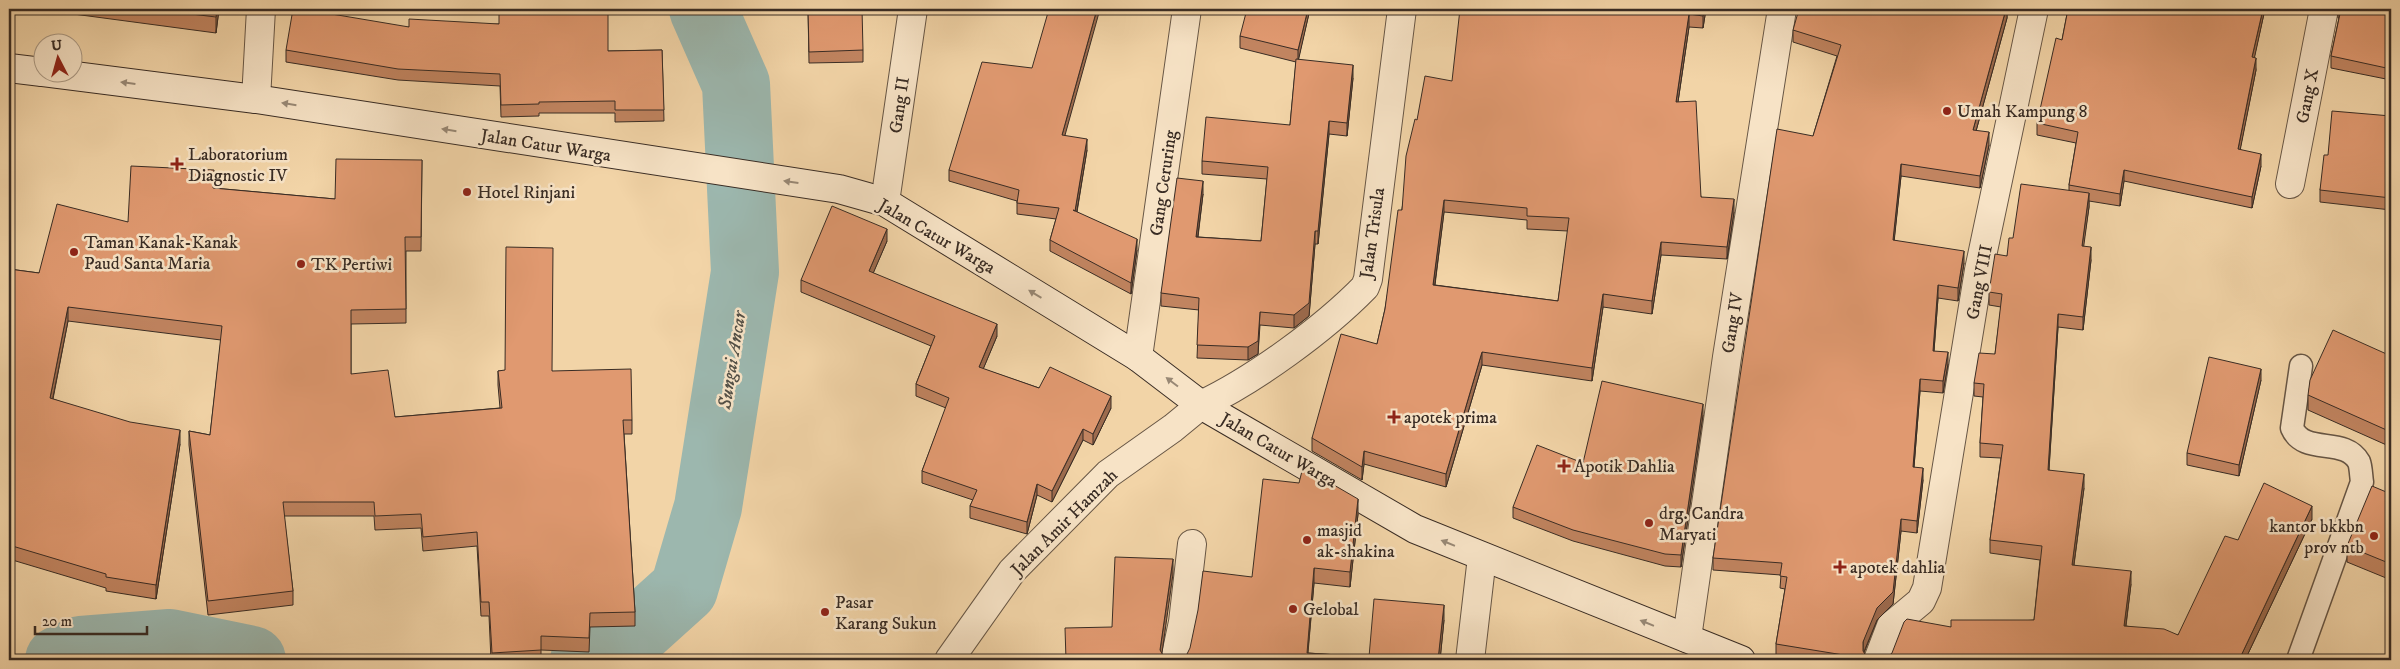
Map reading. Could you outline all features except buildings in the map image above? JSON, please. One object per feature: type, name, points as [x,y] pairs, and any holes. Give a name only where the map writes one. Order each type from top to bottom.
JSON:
[{"type":"street","points":[[256,99],[261,9]]},
{"type":"street","name":"Gang II","points":[[885,202],[914,9]]},
{"type":"street","name":"Gang Ceruring","points":[[1138,357],[1187,9]]},
{"type":"street","name":"Jalan Trisula","points":[[1201,405],[1224,394],[1296,345],[1365,287],[1368,279],[1402,9]]},
{"type":"street","name":"Gang IV","points":[[1687,638],[1727,357],[1782,9]]},
{"type":"street","name":"Gang VIII","points":[[1878,660],[1891,626],[1921,601],[1927,588],[1979,270],[2034,9]]},
{"type":"street","name":"Gang X","points":[[2290,184],[2324,9]]},
{"type":"street","name":"Jalan Catur Warga","points":[[9,68],[32,71]]},
{"type":"street","name":"Jalan Catur Warga","points":[[82,77],[256,99],[839,189],[885,202],[1138,357],[1201,405],[1415,529],[1741,660]]},
{"type":"street","name":"Jalan Amir Hamzah","points":[[949,660],[1012,571],[1108,474],[1173,428],[1201,405]]},
{"type":"street","points":[[1175,660],[1183,622],[1192,544]]},
{"type":"street","points":[[1470,660],[1482,556]]},
{"type":"lane","points":[[2298,660],[2362,482],[2359,462],[2345,450],[2305,442],[2295,436],[2292,428],[2301,366]]},
{"type":"waterway","name":"Sungai Ancar","points":[[584,660],[623,644],[684,589],[708,507],[745,272],[736,84],[703,9]]},
{"type":"waterway","name":"Sungai Ancar","points":[[59,660],[81,650],[170,643],[252,660]]},
{"type":"place","name":"Umah Kampung 8","points":[[1947,111]]},
{"type":"place","name":"Laboratorium Diagnostic IV","points":[[177,164]]},
{"type":"place","name":"Hotel Rinjani","points":[[467,192]]},
{"type":"place","name":"Taman Kanak-Kanak Paud Santa Maria","points":[[74,252]]},
{"type":"place","name":"TK Pertiwi","points":[[301,264]]},
{"type":"place","name":"apotek prima","points":[[1394,417]]},
{"type":"place","name":"Apotik Dahlia","points":[[1564,466]]},
{"type":"place","name":"drg. Candra Maryati","points":[[1649,523]]},
{"type":"place","name":"kantor bkkbn prov ntb","points":[[2374,536]]},
{"type":"place","name":"masjid ak-shakina","points":[[1307,540]]},
{"type":"place","name":"apotek dahlia","points":[[1840,567]]},
{"type":"place","name":"Gelobal","points":[[1293,609]]},
{"type":"place","name":"Pasar Karang Sukun","points":[[825,612]]}]
